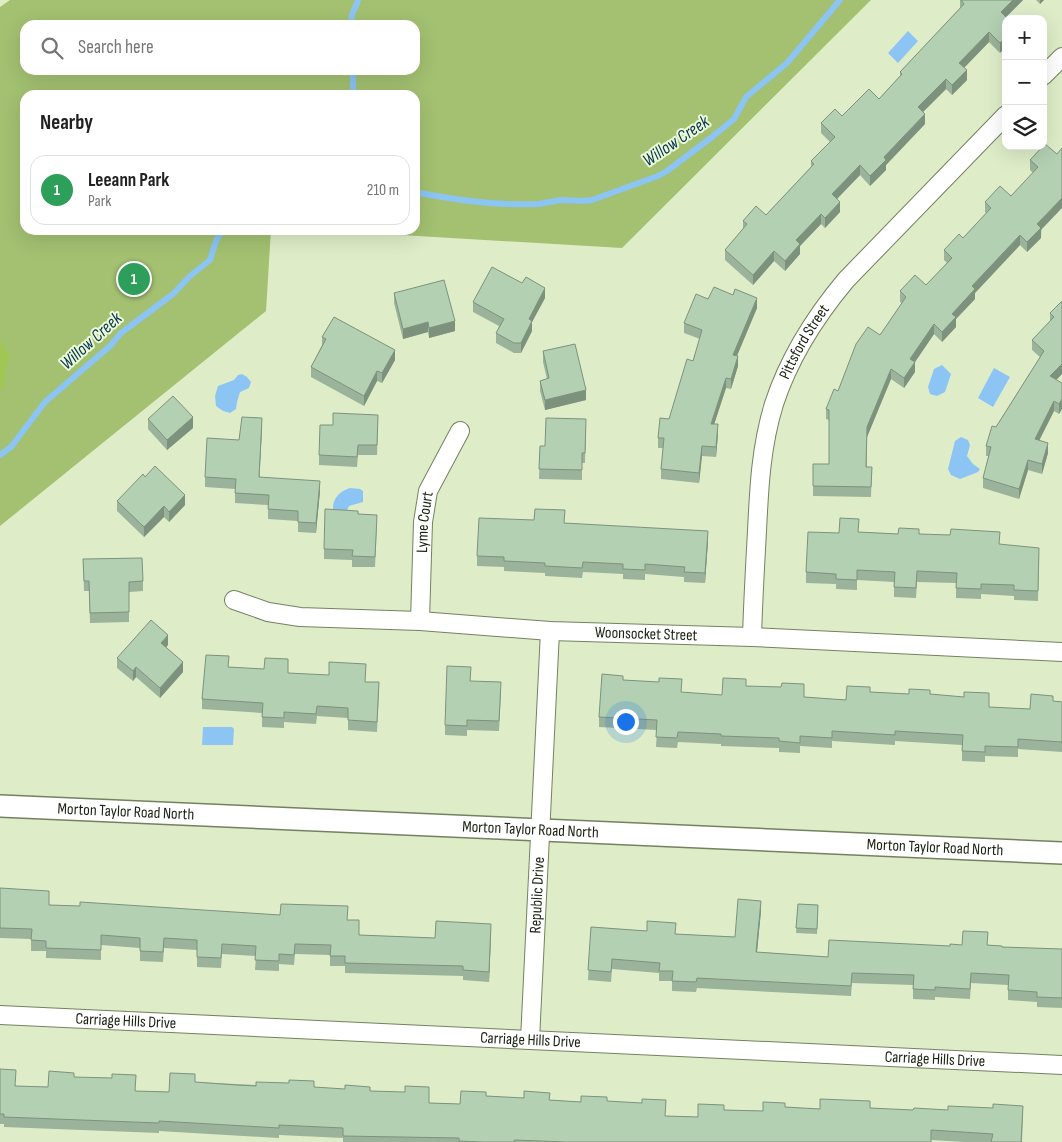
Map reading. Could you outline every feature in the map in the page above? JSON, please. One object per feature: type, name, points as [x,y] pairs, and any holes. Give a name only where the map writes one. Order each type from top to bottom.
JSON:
[{"type":"street","points":[[1047,72],[1062,57]]},
{"type":"street","name":"Pittsford Street","points":[[752,637],[760,472],[765,439],[775,403],[789,367],[806,334],[826,304],[846,280],[1002,119]]},
{"type":"street","name":"Lyme Court","points":[[420,621],[423,522],[428,491],[460,431]]},
{"type":"street","name":"Woonsocket Street","points":[[234,600],[268,612],[300,617],[420,621],[550,631],[752,637],[1062,652]]},
{"type":"street","name":"Republic Drive","points":[[530,1040],[550,631]]},
{"type":"street","name":"Morton Taylor Road North","points":[[0,806],[1062,853]]},
{"type":"street","name":"Carriage Hills Drive","points":[[0,1015],[1062,1066]]},
{"type":"green space","points":[[10,0],[871,0],[622,248],[401,235],[420,235],[420,90],[20,90],[20,235],[271,235],[266,311],[0,526],[0,7]]},
{"type":"green space","points":[[0,340],[9,354],[3,387],[0,391]]},
{"type":"water","points":[[908,31],[918,41],[898,63],[888,53]]},
{"type":"water","points":[[942,365],[951,374],[945,392],[937,396],[930,394],[928,387],[934,369]]},
{"type":"water","points":[[994,368],[1010,377],[993,407],[978,398]]},
{"type":"water","points":[[242,374],[251,382],[249,388],[240,392],[236,409],[230,413],[223,411],[216,406],[215,396],[218,386],[234,380],[238,375]]},
{"type":"water","points":[[961,437],[968,440],[970,445],[967,456],[980,469],[978,472],[960,479],[951,475],[948,469],[955,441]]},
{"type":"water","points":[[350,488],[363,491],[363,502],[349,506],[346,513],[334,513],[333,504],[336,497],[342,491]]},
{"type":"water","points":[[203,727],[232,727],[234,729],[233,745],[202,745]]},
{"type":"building","points":[[961,0],[1013,0],[1001,12],[1004,15],[1002,15],[1002,41],[1000,43],[989,32],[959,63],[967,70],[952,85],[946,79],[918,107],[925,114],[884,157],[886,160],[870,176],[860,165],[832,194],[840,202],[825,218],[821,214],[796,240],[800,244],[785,261],[774,251],[753,275],[725,250],[747,224],[743,221],[756,206],[766,215],[814,164],[811,161],[835,137],[821,123],[835,109],[842,116],[869,89],[879,99],[902,74],[900,72],[964,4]]},
{"type":"building","points":[[1047,146],[1057,154],[1062,148],[1062,198],[1037,224],[1041,228],[1027,242],[1020,235],[972,286],[975,289],[952,314],[956,317],[942,332],[934,324],[910,359],[915,362],[904,378],[891,369],[867,427],[866,467],[872,467],[871,487],[813,486],[813,464],[829,464],[829,410],[826,409],[834,389],[838,391],[856,344],[868,327],[880,335],[906,297],[900,291],[915,275],[926,285],[952,258],[944,250],[959,234],[963,238],[991,208],[985,202],[1000,186],[1011,196],[1038,167],[1030,160],[1039,150],[1047,150]]},
{"type":"building","points":[[492,267],[522,283],[526,277],[545,288],[529,319],[532,321],[521,343],[514,343],[496,333],[504,319],[473,302]]},
{"type":"building","points":[[444,280],[455,321],[429,328],[428,322],[403,329],[394,293]]},
{"type":"building","points":[[714,287],[733,295],[735,289],[757,298],[733,355],[738,356],[731,379],[726,378],[711,424],[718,424],[716,447],[702,446],[699,473],[661,469],[664,438],[658,438],[660,418],[669,419],[687,359],[693,361],[702,330],[684,323],[696,294],[708,299]]},
{"type":"building","points":[[1062,301],[1062,364],[1050,376],[1062,383],[1062,399],[1059,404],[1054,401],[1035,439],[1048,443],[1042,464],[1028,460],[1019,489],[983,478],[991,447],[986,446],[992,426],[996,427],[1044,351],[1032,340],[1054,317],[1050,313]]},
{"type":"building","points":[[334,317],[395,350],[382,373],[377,371],[364,396],[311,367],[326,339],[322,337]]},
{"type":"building","points":[[575,344],[586,390],[545,400],[540,381],[549,378],[543,351]]},
{"type":"building","points":[[173,396],[193,417],[167,440],[148,419]]},
{"type":"building","points":[[333,413],[378,415],[377,445],[358,445],[357,457],[319,455],[320,425],[333,425]]},
{"type":"building","points":[[242,417],[262,418],[259,477],[320,481],[316,523],[298,522],[298,511],[268,509],[269,495],[235,493],[236,479],[205,477],[207,438],[239,440]]},
{"type":"building","points":[[546,418],[586,419],[585,453],[582,453],[582,470],[539,469],[540,446],[545,446]]},
{"type":"building","points":[[155,466],[185,495],[169,512],[164,506],[144,527],[117,501],[143,474],[145,477]]},
{"type":"building","points":[[325,509],[358,511],[358,514],[377,515],[375,557],[352,556],[353,550],[324,549]]},
{"type":"building","points":[[535,509],[565,510],[564,523],[708,531],[705,573],[684,572],[685,567],[645,564],[645,570],[623,569],[623,564],[583,562],[582,568],[545,566],[545,563],[504,561],[504,557],[477,556],[479,518],[534,520]]},
{"type":"building","points":[[840,518],[859,519],[858,532],[898,534],[899,528],[919,529],[919,534],[950,535],[951,529],[1000,532],[999,544],[1039,548],[1038,591],[1014,590],[1014,585],[981,584],[981,589],[956,588],[957,573],[917,571],[916,588],[894,587],[895,572],[857,570],[857,580],[836,579],[836,574],[806,572],[808,532],[839,533]]},
{"type":"building","points":[[142,558],[143,581],[129,582],[129,612],[90,613],[89,581],[84,581],[83,559]]},
{"type":"building","points":[[151,620],[168,635],[161,643],[183,662],[160,688],[136,667],[133,671],[117,658]]},
{"type":"building","points":[[206,655],[229,656],[228,667],[264,669],[265,658],[288,659],[288,673],[329,675],[329,662],[366,664],[365,682],[379,682],[377,722],[348,720],[348,708],[317,706],[316,714],[284,712],[284,718],[262,717],[263,703],[202,699]]},
{"type":"building","points":[[447,666],[471,667],[470,681],[501,682],[499,721],[467,720],[467,726],[445,725]]},
{"type":"building","points":[[602,674],[623,676],[623,680],[659,682],[659,678],[682,679],[681,692],[722,695],[723,678],[746,679],[746,686],[781,687],[782,683],[804,684],[804,697],[846,700],[847,686],[870,687],[870,692],[909,694],[909,689],[930,690],[930,694],[964,697],[964,692],[989,693],[989,707],[1030,709],[1031,694],[1053,696],[1053,701],[1062,702],[1062,742],[1018,739],[1018,747],[985,746],[985,752],[962,751],[963,735],[895,731],[895,735],[832,731],[832,738],[800,736],[800,743],[779,741],[779,738],[678,732],[677,738],[656,737],[657,720],[599,717]]},
{"type":"building","points":[[0,888],[49,891],[49,905],[80,906],[80,902],[280,915],[281,904],[348,906],[347,920],[359,920],[359,935],[435,938],[436,921],[491,924],[489,972],[463,970],[463,966],[345,963],[345,956],[330,956],[331,945],[295,944],[294,955],[279,954],[279,961],[255,960],[256,946],[222,944],[221,958],[197,957],[197,940],[164,938],[163,952],[140,951],[140,938],[101,935],[101,950],[46,948],[46,941],[31,940],[32,929],[0,928]]},
{"type":"building","points":[[738,899],[761,901],[756,952],[828,957],[829,940],[962,945],[963,931],[988,932],[987,945],[1062,949],[1062,998],[1037,997],[1037,992],[1008,990],[1009,975],[971,973],[970,989],[935,987],[935,990],[913,989],[914,975],[852,973],[851,986],[697,978],[696,982],[672,981],[673,971],[659,971],[660,963],[612,959],[611,972],[588,970],[591,927],[647,931],[647,921],[676,923],[675,934],[735,937]]},
{"type":"building","points":[[798,904],[818,905],[817,929],[796,928]]},
{"type":"building","points":[[0,1069],[16,1070],[15,1086],[48,1087],[49,1071],[74,1073],[74,1077],[112,1078],[112,1074],[136,1075],[135,1091],[169,1092],[170,1073],[195,1074],[195,1082],[236,1085],[256,1086],[256,1082],[289,1083],[289,1080],[314,1081],[314,1087],[345,1089],[345,1085],[370,1087],[370,1091],[405,1092],[405,1086],[429,1087],[429,1103],[460,1104],[461,1091],[486,1092],[486,1096],[524,1098],[524,1091],[550,1093],[549,1100],[581,1102],[581,1096],[607,1097],[607,1101],[642,1103],[642,1099],[666,1100],[665,1116],[698,1117],[698,1104],[724,1105],[724,1110],[763,1111],[763,1102],[785,1103],[785,1107],[820,1109],[820,1099],[870,1101],[870,1108],[913,1110],[914,1108],[948,1110],[948,1106],[993,1108],[993,1104],[1023,1106],[1021,1142],[991,1142],[993,1134],[931,1130],[931,1142],[566,1142],[514,1140],[514,1142],[482,1142],[459,1141],[459,1138],[343,1136],[343,1128],[279,1125],[279,1128],[159,1121],[159,1123],[4,1117],[4,1114],[0,1114]]},
{"type":"waterway","points":[[352,20],[352,14],[358,0]]},
{"type":"waterway","name":"Willow Creek","points":[[420,193],[476,202],[508,204],[538,204],[561,200],[581,201],[592,200],[658,176],[734,119],[746,97],[787,63],[840,0]]},
{"type":"waterway","points":[[353,75],[353,90]]},
{"type":"waterway","name":"Willow Creek","points":[[0,455],[11,447],[45,402],[110,346],[121,333],[173,294],[190,276],[210,260],[219,235]]},
{"type":"place","name":"Leeann Park","points":[[134,279]]}]
